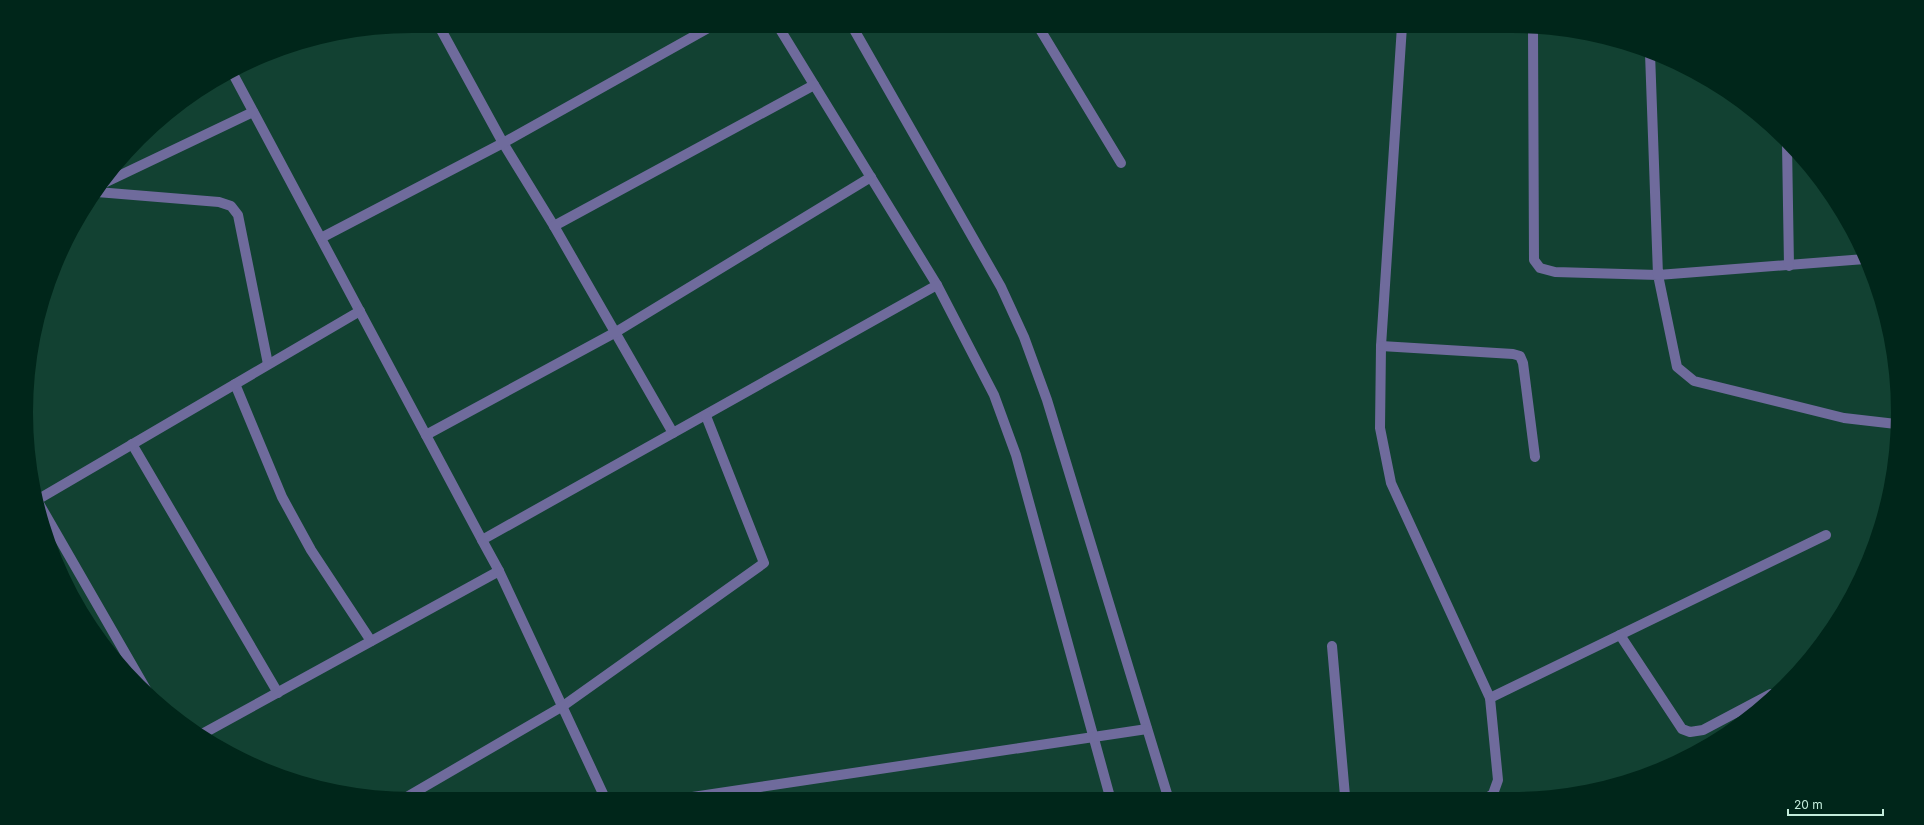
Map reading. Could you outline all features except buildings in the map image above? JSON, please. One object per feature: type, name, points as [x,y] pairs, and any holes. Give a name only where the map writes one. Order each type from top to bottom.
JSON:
[{"type":"street","points":[[444,33],[503,143],[554,226],[673,433]]},
{"type":"street","points":[[321,238],[503,143],[699,33]]},
{"type":"street","points":[[782,33],[938,285],[994,395],[1016,455],[1109,792]]},
{"type":"street","points":[[856,33],[980,248],[1001,287],[1024,337],[1047,400],[1166,792]]},
{"type":"street","points":[[1042,33],[1121,163]]},
{"type":"street","points":[[1402,33],[1381,346],[1380,428],[1391,483],[1425,560],[1490,698],[1498,780],[1494,792]]},
{"type":"street","points":[[1533,34],[1534,260],[1540,268],[1555,272],[1658,275],[1859,260]]},
{"type":"street","points":[[1650,59],[1658,275],[1677,367],[1694,381],[1844,418],[1891,423]]},
{"type":"street","points":[[235,78],[499,571],[602,792]]},
{"type":"street","points":[[554,226],[814,85]]},
{"type":"street","points":[[113,179],[253,112]]},
{"type":"street","points":[[1787,152],[1789,266]]},
{"type":"street","points":[[426,435],[616,332],[871,177]]},
{"type":"street","points":[[103,193],[219,202],[231,206],[238,215],[268,364]]},
{"type":"street","points":[[482,540],[938,285]]},
{"type":"street","points":[[42,497],[360,311]]},
{"type":"street","points":[[1381,346],[1513,354],[1520,356],[1523,363],[1535,457]]},
{"type":"street","points":[[235,384],[282,497],[311,550],[371,641]]},
{"type":"street","points":[[415,792],[562,706],[764,563],[706,416]]},
{"type":"street","points":[[132,444],[278,693]]},
{"type":"street","points":[[49,521],[137,674]]},
{"type":"street","points":[[1490,698],[1826,535]]},
{"type":"street","points":[[207,731],[499,571]]},
{"type":"street","points":[[1620,635],[1682,729],[1690,732],[1703,730],[1761,699]]},
{"type":"street","points":[[1332,646],[1345,792]]},
{"type":"street","points":[[727,792],[1147,729]]}]
